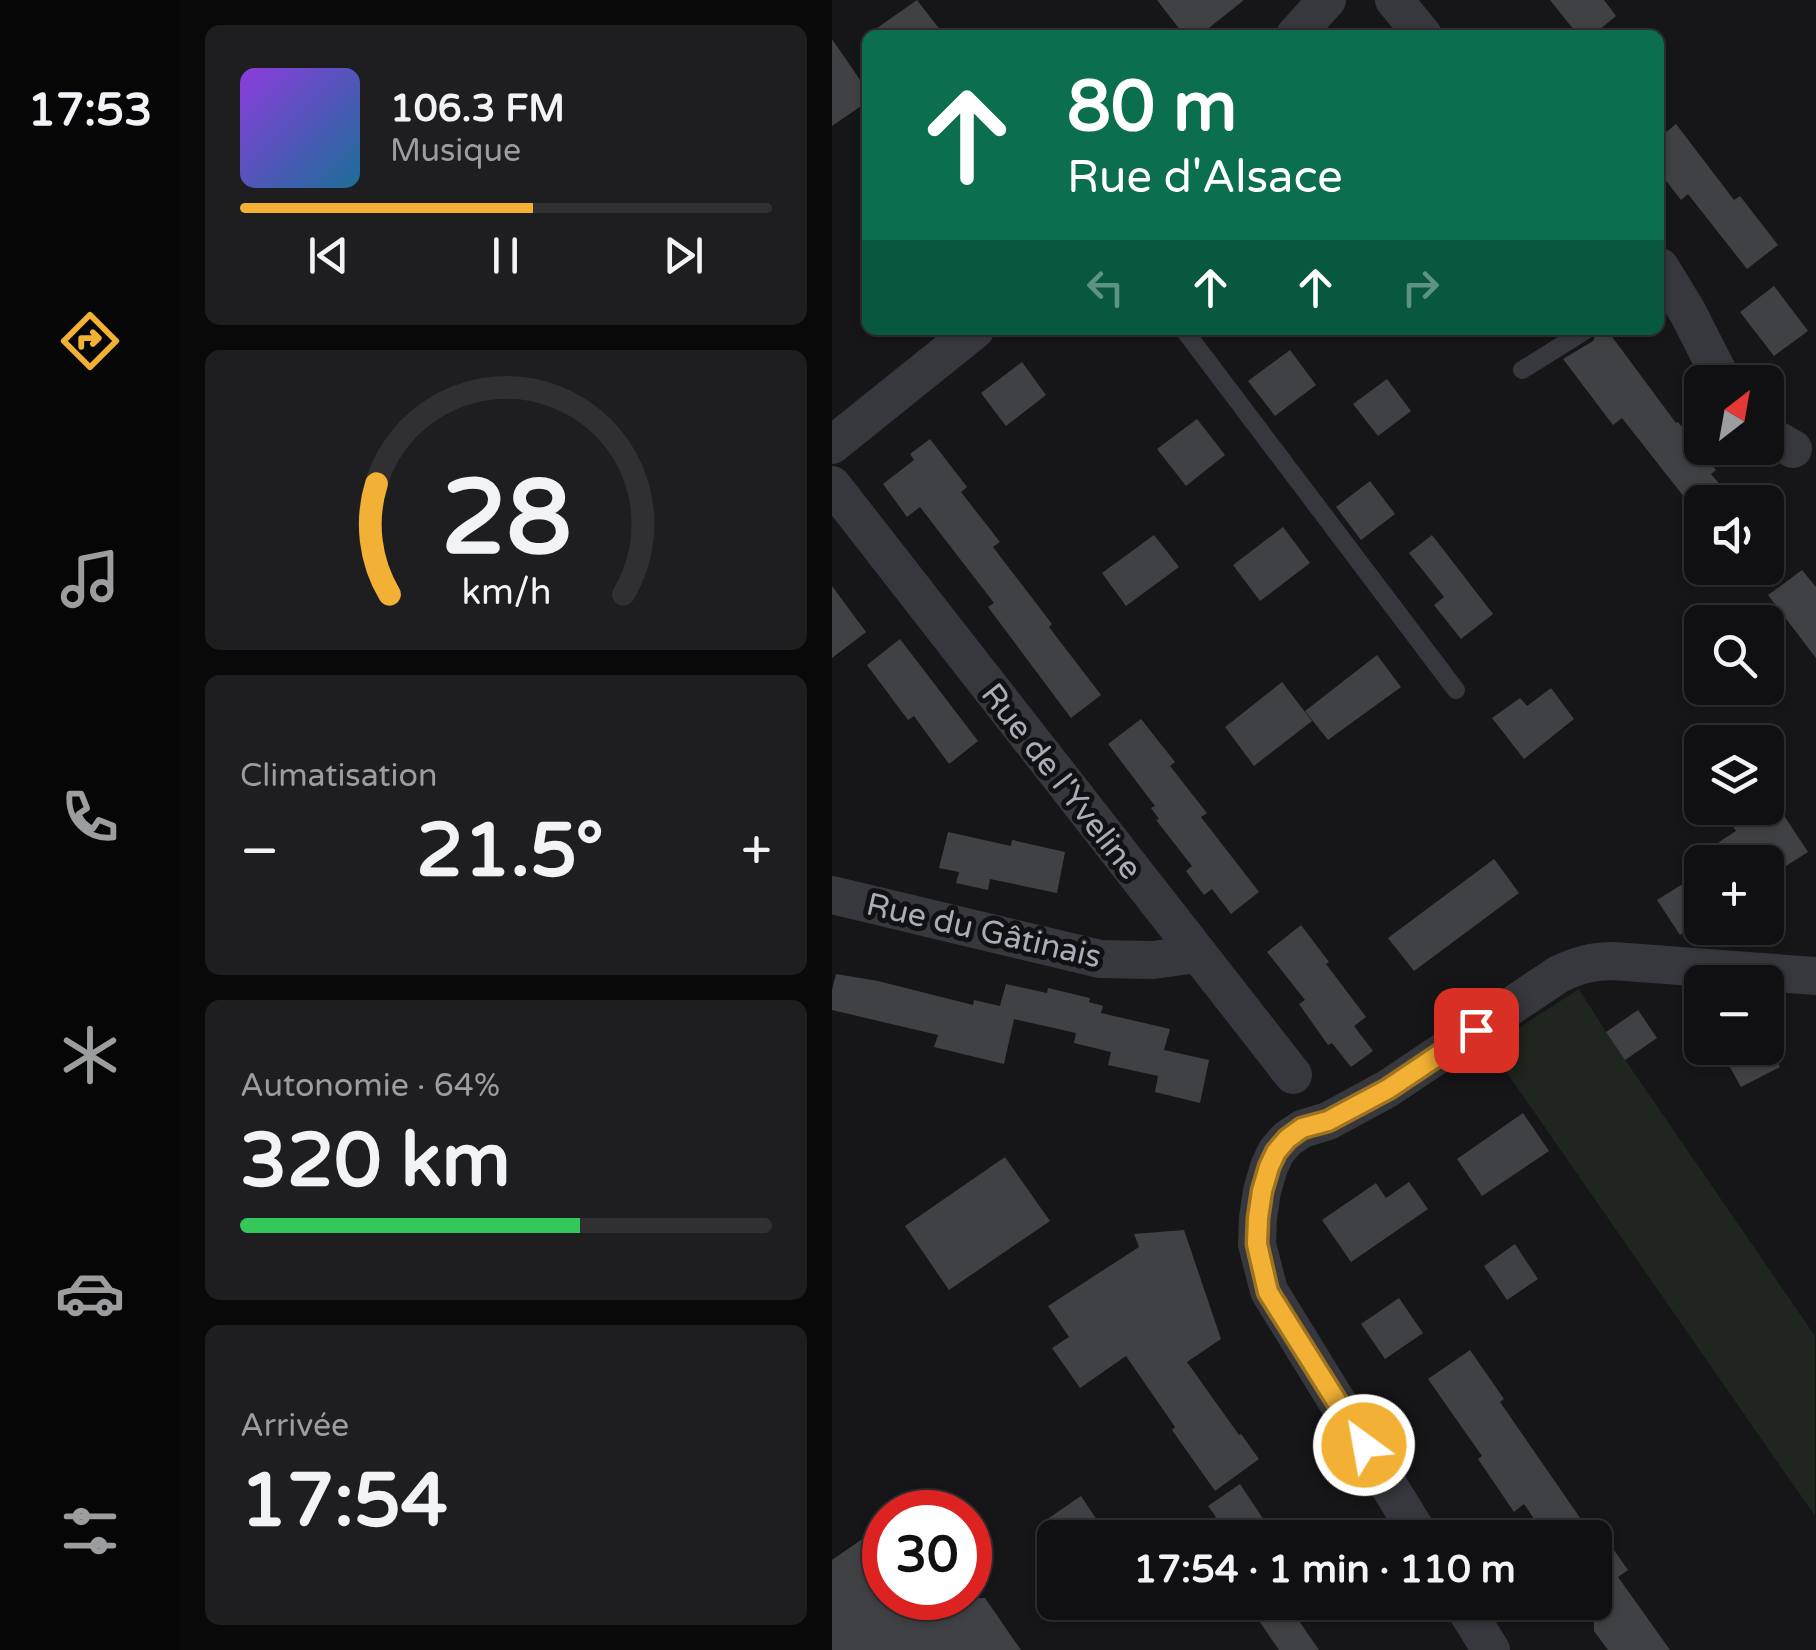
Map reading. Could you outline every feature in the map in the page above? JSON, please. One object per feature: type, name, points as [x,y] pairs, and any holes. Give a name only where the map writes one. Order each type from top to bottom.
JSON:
[{"type":"street","points":[[1300,30],[1327,0]]},
{"type":"street","points":[[1394,0],[1419,30]]},
{"type":"street","points":[[1664,280],[1714,365]]},
{"type":"street","points":[[832,445],[969,335]]},
{"type":"street","name":"Rue de l'Yveline","points":[[832,486],[1292,1075]]},
{"type":"street","name":"Rue du Gâtinais","points":[[832,895],[1100,959],[1153,960],[1197,954]]},
{"type":"street","points":[[1410,1520],[1268,1292],[1257,1244],[1258,1218],[1276,1152],[1302,1128],[1328,1121],[1388,1089],[1578,965],[1614,961],[1816,976]]},
{"type":"street","points":[[1472,1620],[1490,1650]]},
{"type":"lane","points":[[1188,335],[1456,690]]},
{"type":"lane","points":[[1522,370],[1578,335]]},
{"type":"shaded area","points":[[1579,989],[1815,1336],[1815,1516],[1489,1047]]},
{"type":"building","points":[[917,0],[940,30],[874,30]]},
{"type":"building","points":[[1157,0],[1244,0],[1206,30],[1180,30]]},
{"type":"building","points":[[1550,0],[1604,0],[1616,16],[1599,30],[1574,30]]},
{"type":"building","points":[[832,39],[862,83],[862,105],[832,126]]},
{"type":"building","points":[[1676,124],[1734,200],[1740,196],[1778,245],[1747,269],[1688,194],[1681,200],[1664,178],[1664,134]]},
{"type":"building","points":[[1774,286],[1808,331],[1774,356],[1740,312]]},
{"type":"building","points":[[1596,335],[1611,335],[1684,430],[1684,465],[1712,465],[1716,470],[1711,474],[1720,485],[1684,485],[1684,497],[1622,418],[1613,425],[1563,359],[1593,341]]},
{"type":"building","points":[[1290,350],[1316,385],[1275,416],[1248,381]]},
{"type":"building","points":[[1022,362],[1046,395],[1006,426],[981,393]]},
{"type":"building","points":[[1387,379],[1411,411],[1378,436],[1353,404]]},
{"type":"building","points":[[1197,419],[1225,455],[1186,486],[1157,449]]},
{"type":"building","points":[[930,439],[967,487],[961,492],[1000,542],[993,547],[1101,695],[1071,718],[988,607],[994,603],[920,507],[907,517],[883,484],[914,460],[910,454]]},
{"type":"building","points":[[1370,481],[1395,514],[1361,540],[1336,507]]},
{"type":"building","points":[[1283,527],[1310,563],[1260,601],[1233,565]]},
{"type":"building","points":[[1154,535],[1179,567],[1126,606],[1102,573]]},
{"type":"building","points":[[1432,535],[1493,614],[1461,639],[1434,605],[1444,597],[1409,553]]},
{"type":"building","points":[[1802,570],[1816,587],[1816,658],[1784,616],[1784,605],[1776,605],[1768,595]]},
{"type":"building","points":[[832,586],[866,632],[832,658]]},
{"type":"building","points":[[900,639],[978,741],[949,764],[914,716],[908,720],[867,665]]},
{"type":"building","points":[[1377,655],[1401,687],[1328,740],[1305,711]]},
{"type":"building","points":[[1282,682],[1312,721],[1254,766],[1225,727]]},
{"type":"building","points":[[1551,688],[1574,719],[1524,759],[1492,718],[1520,698],[1527,706]]},
{"type":"building","points":[[1141,719],[1175,762],[1170,766],[1207,813],[1201,817],[1259,892],[1231,914],[1212,889],[1204,895],[1186,871],[1192,866],[1156,820],[1159,819],[1151,808],[1155,806],[1108,744]]},
{"type":"building","points":[[1784,816],[1808,852],[1784,867],[1784,845],[1721,845],[1719,842],[1736,831],[1732,825],[1784,825]]},
{"type":"building","points":[[948,832],[1011,846],[1012,840],[1065,852],[1057,893],[990,879],[988,890],[956,883],[959,872],[939,868]]},
{"type":"building","points":[[1494,859],[1519,893],[1414,971],[1388,938]]},
{"type":"building","points":[[1684,883],[1684,932],[1680,935],[1657,900]]},
{"type":"building","points":[[1301,925],[1366,1017],[1354,1026],[1373,1051],[1351,1067],[1332,1043],[1328,1045],[1299,1004],[1305,1000],[1267,952]]},
{"type":"building","points":[[836,974],[973,1005],[974,1000],[1000,1006],[1006,984],[1090,998],[1089,1002],[1103,1006],[1101,1013],[1170,1029],[1164,1050],[1209,1060],[1200,1103],[1155,1092],[1158,1076],[1108,1065],[1111,1052],[1074,1043],[1076,1033],[1014,1019],[1004,1064],[934,1047],[938,1035],[832,1010]]},
{"type":"building","points":[[1638,1010],[1657,1038],[1625,1060],[1606,1032]]},
{"type":"building","points":[[1729,1065],[1779,1065],[1780,1067],[1741,1087]]},
{"type":"building","points":[[1523,1113],[1549,1151],[1482,1196],[1457,1159]]},
{"type":"building","points":[[1005,1157],[1050,1221],[949,1290],[905,1226]]},
{"type":"building","points":[[1409,1182],[1428,1209],[1351,1262],[1322,1220],[1376,1183],[1386,1198]]},
{"type":"building","points":[[1184,1230],[1221,1339],[1187,1362],[1259,1459],[1215,1491],[1126,1356],[1080,1388],[1052,1348],[1069,1337],[1048,1306],[1139,1247],[1134,1234]]},
{"type":"building","points":[[1515,1244],[1538,1279],[1507,1300],[1484,1266]]},
{"type":"building","points":[[1399,1298],[1423,1333],[1385,1359],[1361,1324]]},
{"type":"building","points":[[1470,1350],[1504,1399],[1500,1402],[1582,1520],[1535,1520],[1524,1504],[1514,1512],[1478,1459],[1482,1456],[1428,1379]]},
{"type":"building","points":[[1240,1484],[1264,1520],[1214,1520],[1216,1517],[1208,1506]]},
{"type":"building","points":[[1081,1496],[1097,1520],[1046,1520]]},
{"type":"building","points":[[862,1539],[862,1620],[992,1620],[992,1608],[1021,1650],[832,1650],[832,1560]]},
{"type":"building","points":[[1612,1547],[1628,1570],[1618,1577],[1670,1650],[1608,1650],[1594,1631],[1594,1620],[1612,1620]]},
{"type":"building","points":[[1258,1620],[1298,1620],[1319,1650],[1279,1650]]},
{"type":"route","points":[[1364,1445],[1268,1292],[1257,1244],[1262,1191],[1276,1152],[1287,1139],[1302,1128],[1328,1121],[1388,1089],[1476,1030]]}]
